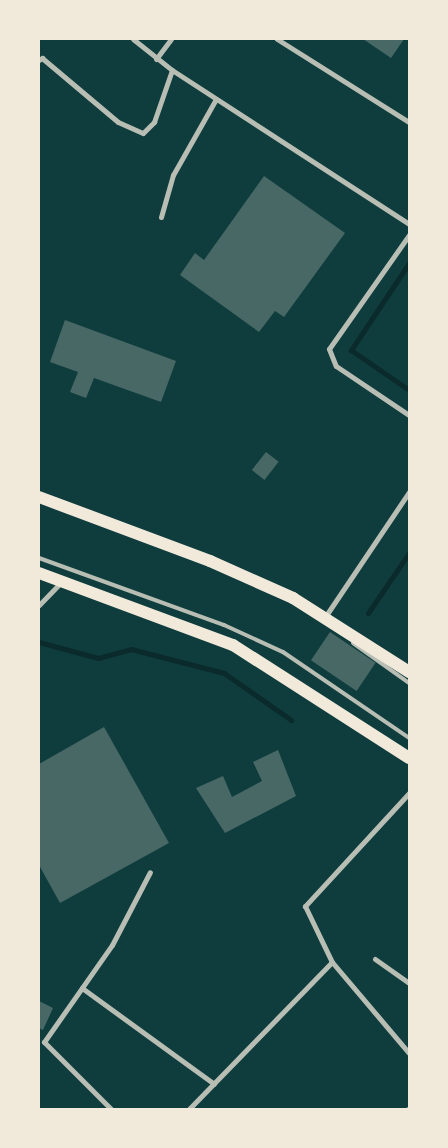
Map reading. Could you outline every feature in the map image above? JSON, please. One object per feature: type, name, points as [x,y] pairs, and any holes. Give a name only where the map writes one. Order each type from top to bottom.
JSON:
[{"type":"main road","points":[[39,498],[282,593],[325,617],[409,672]]},
{"type":"main road","points":[[39,573],[240,649],[409,758]]},
{"type":"street","points":[[134,39],[156,59],[172,70],[409,224]]},
{"type":"street","points":[[156,59],[171,39]]},
{"type":"street","points":[[277,39],[409,122]]},
{"type":"street","points":[[39,60],[42,58],[118,122],[143,133],[154,122],[172,70]]},
{"type":"street","points":[[162,218],[173,175],[216,99]]},
{"type":"street","points":[[409,235],[328,349],[336,366],[409,414]]},
{"type":"street","points":[[325,617],[409,492]]},
{"type":"street","points":[[39,604],[62,582]]},
{"type":"street","points":[[409,793],[305,906],[332,962],[407,1046],[409,1053]]},
{"type":"street","points":[[111,1109],[44,1043],[112,945],[150,872]]},
{"type":"street","points":[[375,959],[409,983]]},
{"type":"street","points":[[189,1109],[332,962]]},
{"type":"street","points":[[82,988],[214,1084]]},
{"type":"lane","points":[[39,558],[224,625],[283,652],[409,738]]},
{"type":"lane","points":[[282,593],[409,683]]},
{"type":"building","points":[[363,39],[404,39],[391,58]]},
{"type":"building","points":[[264,176],[345,233],[284,317],[275,311],[259,332],[180,275],[195,253],[204,260]]},
{"type":"building","points":[[65,320],[176,361],[161,402],[94,378],[86,398],[70,392],[78,372],[50,362]]},
{"type":"building","points":[[266,452],[279,462],[264,480],[252,470]]},
{"type":"building","points":[[330,632],[376,663],[357,691],[311,660]]},
{"type":"building","points":[[104,727],[169,843],[60,903],[39,865],[39,764]]},
{"type":"building","points":[[278,750],[296,796],[225,833],[196,788],[223,776],[232,797],[262,781],[253,762]]},
{"type":"building","points":[[39,1001],[53,1008],[43,1030],[39,1028]]},
{"type":"waterway","points":[[409,263],[351,350],[409,390]]},
{"type":"waterway","points":[[368,613],[409,553]]},
{"type":"waterway","points":[[39,642],[98,658],[131,649],[224,673],[291,720]]}]
